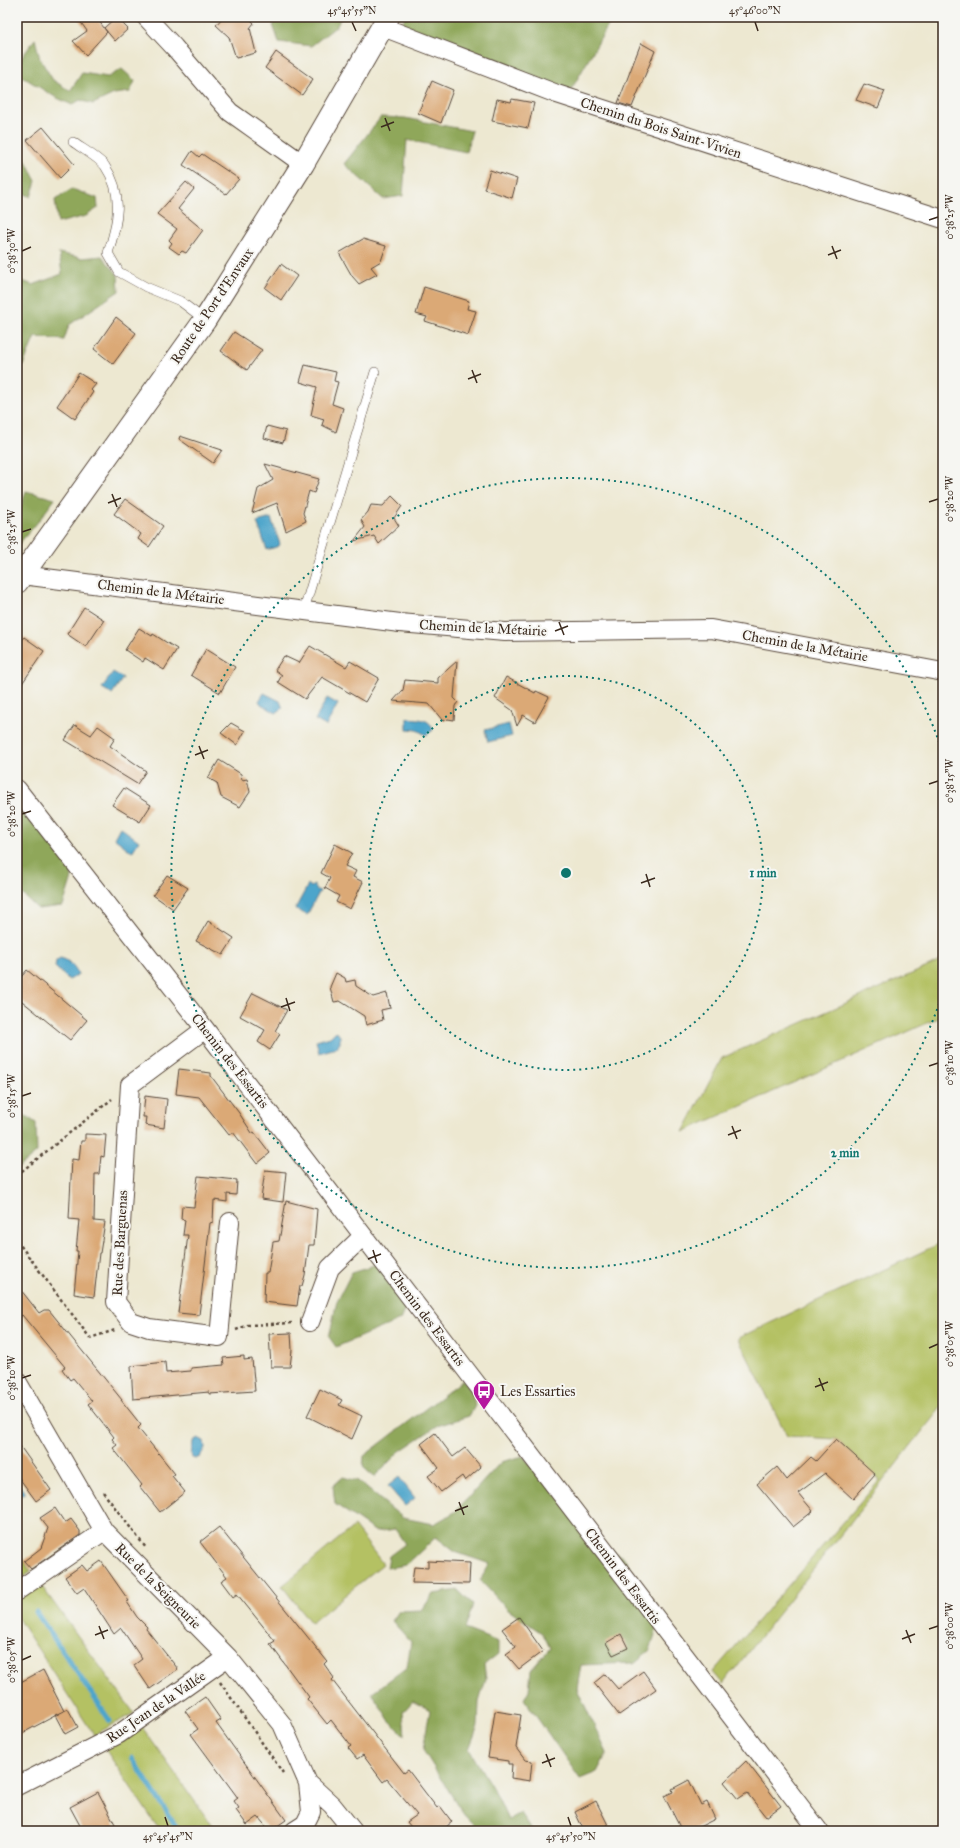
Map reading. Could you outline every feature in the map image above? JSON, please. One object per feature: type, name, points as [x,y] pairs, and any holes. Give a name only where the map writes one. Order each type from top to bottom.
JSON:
[{"type":"street","points":[[146,17],[230,112],[303,164]]},
{"type":"street","name":"Route de Port d'Envaux","points":[[19,578],[205,320],[303,164],[385,22]]},
{"type":"street","name":"Chemin du Bois Saint-Vivien","points":[[385,22],[557,94],[943,219]]},
{"type":"street","name":"Chemin de la Métairie","points":[[19,578],[304,610],[400,623],[505,632],[711,629],[943,672]]},
{"type":"street","name":"Chemin des Essartis","points":[[17,789],[205,1029],[819,1831]]},
{"type":"street","points":[[130,1085],[205,1029]]},
{"type":"street","name":"Rue des Barguenas","points":[[130,1085],[116,1302],[131,1322],[149,1328],[219,1337]]},
{"type":"street","points":[[219,1337],[230,1222]]},
{"type":"street","points":[[310,1322],[330,1268],[363,1236]]},
{"type":"street","name":"Rue de la Seigneurie","points":[[17,1381],[104,1531],[228,1657],[282,1724],[308,1783]]},
{"type":"street","points":[[17,1591],[104,1531]]},
{"type":"street","name":"Rue Jean de la Vallée","points":[[17,1786],[119,1734],[228,1657]]},
{"type":"street","points":[[294,1831],[305,1824],[311,1812],[308,1783]]},
{"type":"street","points":[[308,1783],[332,1805],[353,1831]]},
{"type":"lane","points":[[73,142],[104,166],[118,195],[117,227],[108,253],[119,272],[146,288],[180,301],[205,320]]},
{"type":"lane","points":[[304,610],[375,372]]},
{"type":"path","points":[[17,1176],[130,1085]]},
{"type":"path","points":[[17,1241],[90,1338],[135,1323]]},
{"type":"path","points":[[219,1337],[248,1325],[310,1322]]},
{"type":"green space","points":[[279,17],[341,17],[337,26],[311,46],[279,42],[273,25]]},
{"type":"green space","points":[[405,17],[613,17],[567,97],[398,31]]},
{"type":"green space","points":[[35,39],[40,59],[53,80],[70,91],[82,73],[108,77],[122,69],[135,81],[130,92],[114,94],[93,104],[80,100],[72,105],[55,97],[18,74],[22,57]]},
{"type":"green space","points":[[381,117],[405,118],[472,131],[466,152],[407,140],[403,196],[383,199],[344,164]]},
{"type":"green space","points":[[21,151],[36,181],[31,197],[17,190],[17,153]]},
{"type":"green space","points":[[72,189],[97,198],[98,208],[86,216],[58,223],[55,200]]},
{"type":"green space","points":[[59,253],[82,258],[102,256],[118,275],[119,291],[69,325],[64,340],[35,337],[23,365],[17,364],[17,279],[33,285],[62,274]]},
{"type":"green space","points":[[26,491],[55,499],[17,546],[17,520]]},
{"type":"green space","points":[[17,789],[69,854],[72,877],[63,906],[38,909],[23,895],[17,893]]},
{"type":"green space","points":[[943,960],[943,1016],[683,1132],[722,1058]]},
{"type":"green space","points":[[17,1110],[36,1123],[37,1152],[17,1169]]},
{"type":"green space","points":[[943,1242],[943,1405],[723,1684],[713,1672],[880,1480],[836,1439],[787,1436],[738,1338]]},
{"type":"green space","points":[[384,1262],[408,1302],[400,1320],[336,1347],[329,1337],[337,1301],[352,1272]]},
{"type":"green space","points":[[463,1380],[472,1392],[475,1406],[469,1416],[437,1426],[400,1451],[374,1477],[363,1467],[364,1456]]},
{"type":"green space","points":[[523,1456],[600,1545],[623,1557],[658,1607],[656,1631],[650,1650],[634,1663],[581,1665],[577,1689],[607,1753],[597,1772],[580,1779],[524,1699],[529,1690],[531,1670],[550,1648],[543,1634],[507,1609],[480,1580],[490,1564],[455,1552],[436,1537],[406,1565],[387,1568],[389,1556],[405,1544],[395,1529],[376,1532],[335,1504],[333,1486],[343,1477],[358,1481],[403,1518],[434,1524],[455,1512],[501,1462]]},
{"type":"green space","points":[[354,1526],[383,1564],[311,1623],[282,1586]]},
{"type":"green space","points":[[17,1551],[31,1572],[17,1580]]},
{"type":"green space","points":[[40,1584],[134,1713],[94,1735],[17,1617],[17,1597]]},
{"type":"green space","points":[[458,1590],[473,1605],[465,1629],[498,1642],[498,1654],[484,1665],[486,1679],[479,1702],[478,1726],[469,1749],[496,1794],[508,1820],[521,1813],[533,1831],[480,1831],[464,1815],[423,1750],[430,1710],[413,1701],[403,1712],[405,1736],[389,1720],[372,1693],[407,1667],[411,1642],[392,1621],[399,1611],[422,1610],[433,1594]]},
{"type":"green space","points":[[142,1727],[216,1831],[160,1831],[105,1749]]},
{"type":"water","points":[[271,518],[280,544],[279,546],[267,550],[257,522]]},
{"type":"water","points":[[113,672],[123,678],[112,694],[102,688]]},
{"type":"water","points":[[264,693],[280,701],[283,708],[276,713],[261,704],[259,701]]},
{"type":"water","points":[[327,698],[338,704],[326,726],[315,720]]},
{"type":"water","points":[[407,718],[427,721],[432,726],[433,730],[426,735],[417,730],[407,729]]},
{"type":"water","points":[[509,724],[512,736],[488,742],[485,730]]},
{"type":"water","points":[[120,827],[139,841],[132,852],[114,838]]},
{"type":"water","points":[[308,885],[311,887],[314,885],[317,890],[320,891],[307,915],[295,909]]},
{"type":"water","points":[[60,958],[71,964],[76,969],[78,975],[69,980],[55,967],[56,961]]},
{"type":"water","points":[[336,1031],[340,1036],[340,1043],[336,1048],[319,1053],[316,1041],[330,1037]]},
{"type":"water","points":[[198,1438],[204,1441],[205,1448],[200,1457],[195,1459],[192,1458],[191,1452],[193,1441]]},
{"type":"water","points":[[399,1477],[415,1498],[405,1506],[388,1486]]},
{"type":"water","points":[[19,1485],[25,1493],[17,1498],[17,1486]]},
{"type":"building","points":[[77,17],[96,17],[107,32],[86,55],[73,41],[87,31]]},
{"type":"building","points":[[116,17],[128,29],[115,41],[104,28]]},
{"type":"building","points":[[223,17],[248,17],[254,23],[250,28],[256,53],[236,58],[229,37],[216,25]]},
{"type":"building","points":[[641,43],[655,51],[632,107],[618,103]]},
{"type":"building","points":[[276,52],[313,79],[302,95],[265,68]]},
{"type":"building","points":[[432,81],[453,90],[441,123],[418,113]]},
{"type":"building","points":[[864,84],[885,91],[878,108],[856,100]]},
{"type":"building","points":[[497,99],[511,102],[512,99],[534,103],[528,128],[492,121]]},
{"type":"building","points":[[43,127],[74,164],[60,178],[27,140]]},
{"type":"building","points":[[192,151],[199,157],[202,154],[239,179],[226,194],[183,165]]},
{"type":"building","points":[[490,170],[517,179],[512,198],[484,189]]},
{"type":"building","points":[[186,182],[194,189],[178,209],[203,230],[186,253],[182,251],[179,254],[169,247],[172,243],[169,240],[177,229],[157,214]]},
{"type":"building","points":[[363,239],[386,246],[381,261],[371,267],[377,274],[359,284],[352,276],[339,253]]},
{"type":"building","points":[[281,264],[297,276],[281,300],[265,288]]},
{"type":"building","points":[[424,287],[469,301],[467,309],[476,311],[468,335],[425,321],[427,317],[416,314]]},
{"type":"building","points":[[116,317],[136,333],[113,364],[94,349]]},
{"type":"building","points":[[234,332],[262,350],[247,370],[221,351]]},
{"type":"building","points":[[305,365],[336,372],[334,381],[338,382],[332,404],[343,408],[336,432],[322,425],[324,419],[311,415],[317,387],[300,382]]},
{"type":"building","points":[[79,373],[96,384],[91,390],[93,392],[75,419],[57,406]]},
{"type":"building","points":[[267,426],[286,431],[283,443],[264,438]]},
{"type":"building","points":[[180,436],[222,450],[213,463],[179,439]]},
{"type":"building","points":[[265,464],[319,479],[314,493],[309,491],[303,513],[306,521],[286,531],[277,503],[252,513],[258,489],[273,480]]},
{"type":"building","points":[[392,496],[402,506],[394,518],[399,526],[379,544],[374,536],[354,541],[365,527],[361,520],[368,512],[371,505],[383,506]]},
{"type":"building","points":[[125,499],[163,526],[149,547],[138,539],[141,534],[114,514]]},
{"type":"building","points":[[84,607],[104,620],[86,647],[67,634]]},
{"type":"building","points":[[139,628],[152,636],[153,634],[177,649],[164,670],[145,658],[143,662],[125,650]]},
{"type":"building","points":[[24,637],[44,651],[17,691],[17,646]]},
{"type":"building","points":[[310,646],[346,667],[350,661],[379,678],[365,702],[322,677],[305,699],[278,682],[282,675],[275,670],[284,656],[299,663]]},
{"type":"building","points":[[206,649],[235,667],[220,693],[191,675]]},
{"type":"building","points":[[457,661],[454,698],[458,702],[455,706],[454,720],[448,719],[443,721],[429,704],[393,701],[403,690],[405,680],[438,683],[438,678]]},
{"type":"building","points":[[506,677],[535,693],[536,691],[549,697],[535,722],[523,715],[517,726],[512,710],[495,698]]},
{"type":"building","points":[[231,723],[245,731],[237,745],[221,733]]},
{"type":"building","points":[[75,725],[91,735],[98,726],[115,738],[110,746],[146,771],[137,784],[65,740]]},
{"type":"building","points":[[219,760],[241,774],[242,780],[247,779],[250,792],[240,807],[221,797],[217,783],[208,778]]},
{"type":"building","points":[[124,788],[151,805],[140,822],[112,805]]},
{"type":"building","points":[[335,844],[352,853],[345,866],[356,871],[353,877],[363,882],[350,909],[336,902],[339,896],[325,888],[330,878],[321,873]]},
{"type":"building","points":[[167,875],[188,888],[173,909],[153,895]]},
{"type":"building","points":[[208,921],[234,938],[223,955],[196,941]]},
{"type":"building","points":[[27,970],[87,1020],[70,1040],[17,997],[17,982]]},
{"type":"building","points":[[336,973],[345,978],[346,982],[355,980],[356,986],[373,997],[387,993],[390,1008],[381,1010],[383,1020],[366,1025],[364,1016],[340,1001],[334,1002],[330,987]]},
{"type":"building","points":[[253,993],[287,1010],[275,1031],[280,1034],[270,1050],[258,1042],[265,1030],[240,1016]]},
{"type":"building","points":[[179,1069],[211,1073],[211,1076],[252,1133],[254,1132],[270,1153],[257,1164],[233,1132],[229,1135],[199,1097],[176,1094]]},
{"type":"building","points":[[145,1096],[167,1099],[164,1128],[145,1125],[146,1117],[143,1117]]},
{"type":"building","points":[[85,1134],[106,1135],[104,1157],[101,1156],[99,1174],[95,1174],[94,1221],[105,1222],[99,1253],[94,1297],[74,1294],[79,1220],[69,1219],[72,1159],[79,1160],[81,1141],[85,1141]]},
{"type":"building","points":[[265,1170],[286,1172],[283,1202],[261,1199]]},
{"type":"building","points":[[198,1176],[237,1180],[236,1195],[227,1194],[227,1202],[214,1200],[213,1222],[210,1223],[199,1315],[178,1313],[188,1235],[183,1235],[185,1220],[181,1219],[182,1206],[194,1207]]},
{"type":"building","points":[[286,1201],[317,1209],[314,1245],[309,1245],[305,1275],[302,1286],[300,1286],[297,1306],[264,1302],[265,1273],[268,1273],[273,1242],[279,1241]]},
{"type":"building","points":[[17,1285],[39,1313],[44,1310],[49,1310],[122,1400],[141,1425],[138,1428],[175,1474],[172,1476],[185,1492],[160,1512],[140,1487],[142,1485],[113,1448],[117,1445],[112,1439],[114,1437],[88,1404],[92,1401],[73,1378],[70,1380],[62,1369],[65,1367],[22,1315],[17,1320]]},
{"type":"building","points":[[291,1333],[292,1350],[290,1367],[271,1367],[269,1334]]},
{"type":"building","points":[[244,1356],[244,1360],[252,1359],[255,1391],[209,1394],[209,1392],[133,1399],[131,1366],[165,1362],[166,1373],[191,1371],[191,1368],[224,1365],[223,1358]]},
{"type":"building","points":[[320,1389],[342,1400],[339,1405],[362,1416],[352,1439],[307,1416]]},
{"type":"building","points":[[435,1433],[453,1457],[465,1448],[481,1467],[465,1481],[462,1476],[441,1492],[428,1476],[439,1468],[421,1444]]},
{"type":"building","points":[[836,1439],[875,1474],[853,1499],[825,1473],[798,1493],[813,1511],[793,1527],[757,1484],[777,1467],[787,1480],[811,1457],[816,1461]]},
{"type":"building","points":[[17,1442],[51,1490],[36,1501],[17,1475]]},
{"type":"building","points":[[55,1508],[65,1523],[71,1519],[80,1531],[80,1535],[31,1569],[24,1561],[41,1548],[48,1528],[40,1518]]},
{"type":"building","points":[[219,1527],[327,1661],[324,1664],[334,1678],[332,1680],[404,1773],[408,1770],[437,1808],[440,1806],[452,1822],[441,1831],[414,1831],[407,1822],[417,1815],[387,1779],[383,1782],[363,1755],[357,1759],[348,1748],[351,1746],[331,1720],[327,1724],[307,1699],[309,1697],[270,1644],[275,1641],[237,1594],[233,1597],[221,1581],[227,1577],[200,1542]]},
{"type":"building","points":[[101,1561],[129,1601],[127,1602],[137,1617],[147,1627],[146,1629],[178,1669],[150,1689],[134,1665],[142,1659],[121,1628],[114,1634],[84,1588],[77,1593],[65,1577],[82,1565],[87,1571]]},
{"type":"building","points":[[428,1561],[470,1563],[469,1584],[412,1583],[414,1567],[428,1568]]},
{"type":"building","points":[[519,1617],[543,1651],[519,1669],[506,1654],[516,1647],[502,1629]]},
{"type":"building","points":[[621,1634],[628,1648],[613,1655],[606,1643]]},
{"type":"building","points":[[43,1670],[64,1711],[17,1736],[17,1684]]},
{"type":"building","points":[[643,1671],[656,1689],[619,1715],[594,1683],[605,1674],[618,1689]]},
{"type":"building","points":[[205,1697],[221,1720],[216,1723],[286,1820],[270,1831],[258,1817],[247,1825],[236,1810],[239,1808],[234,1801],[238,1798],[191,1734],[198,1729],[185,1711]]},
{"type":"building","points":[[68,1709],[78,1727],[65,1734],[55,1715]]},
{"type":"building","points":[[495,1711],[521,1715],[516,1748],[525,1760],[532,1761],[530,1781],[511,1778],[512,1764],[508,1764],[508,1761],[488,1758]]},
{"type":"building","points":[[746,1761],[781,1806],[766,1817],[747,1793],[738,1799],[724,1782]]},
{"type":"building","points":[[689,1780],[701,1805],[707,1802],[715,1819],[691,1831],[682,1831],[664,1796],[673,1792],[672,1789]]},
{"type":"building","points":[[98,1792],[116,1826],[107,1831],[83,1831],[70,1807]]},
{"type":"building","points":[[596,1801],[611,1831],[584,1831],[575,1812]]},
{"type":"waterway","points":[[36,1612],[110,1721]]},
{"type":"waterway","points":[[132,1758],[179,1831]]},
{"type":"place","name":"Les Essarties","points":[[484,1410]]}]
